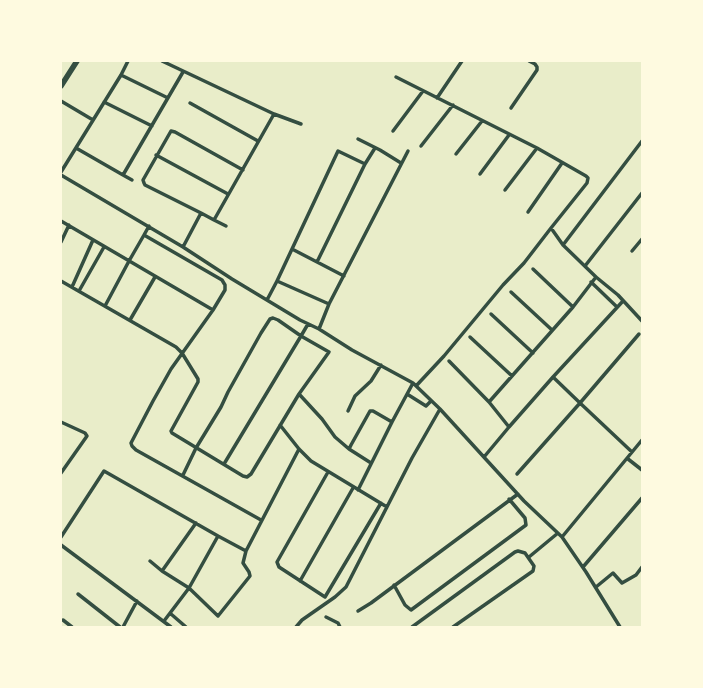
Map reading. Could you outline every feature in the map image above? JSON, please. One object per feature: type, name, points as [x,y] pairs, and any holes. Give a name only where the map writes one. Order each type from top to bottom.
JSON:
[{"type":"main road","points":[[61,86],[77,61]]},
{"type":"street","points":[[61,172],[128,61]]},
{"type":"street","points":[[162,61],[274,114],[300,124]]},
{"type":"street","points":[[437,98],[462,61]]},
{"type":"street","points":[[511,108],[537,70],[535,64],[529,61]]},
{"type":"street","points":[[123,175],[183,72]]},
{"type":"street","points":[[121,74],[168,98]]},
{"type":"street","points":[[358,490],[407,394],[444,356],[503,285],[524,263],[588,183],[588,178],[586,176],[537,148],[396,77]]},
{"type":"street","points":[[393,131],[423,91]]},
{"type":"street","points":[[61,101],[93,120]]},
{"type":"street","points":[[104,102],[152,126]]},
{"type":"street","points":[[190,103],[258,141]]},
{"type":"street","points":[[422,146],[453,105]]},
{"type":"street","points":[[214,220],[274,114]]},
{"type":"street","points":[[456,154],[482,121]]},
{"type":"street","points":[[226,226],[145,185],[143,180],[171,131],[176,132],[243,170]]},
{"type":"street","points":[[480,174],[509,135]]},
{"type":"street","points":[[358,139],[400,163]]},
{"type":"street","points":[[563,245],[642,140]]},
{"type":"street","points":[[76,148],[132,180]]},
{"type":"street","points":[[317,262],[365,164],[375,148]]},
{"type":"street","points":[[505,190],[537,148]]},
{"type":"street","points":[[267,300],[338,151],[365,164]]},
{"type":"street","points":[[319,329],[329,304],[400,163],[408,151]]},
{"type":"street","points":[[156,155],[228,194]]},
{"type":"street","points":[[528,212],[562,163]]},
{"type":"street","points":[[61,175],[184,247],[267,300],[415,385],[440,409],[518,494],[562,537],[596,587],[620,627]]},
{"type":"street","points":[[585,266],[642,194]]},
{"type":"street","points":[[184,247],[202,213]]},
{"type":"street","points":[[61,221],[213,310]]},
{"type":"street","points":[[61,242],[69,225]]},
{"type":"street","points":[[105,306],[149,226]]},
{"type":"street","points":[[551,228],[563,245],[623,301],[642,321]]},
{"type":"street","points":[[144,235],[222,280],[225,284],[225,290],[213,310],[171,369],[131,443],[132,446],[136,450],[261,520]]},
{"type":"street","points":[[632,251],[642,239]]},
{"type":"street","points":[[72,287],[93,240]]},
{"type":"street","points":[[79,291],[104,247]]},
{"type":"street","points":[[292,249],[344,276]]},
{"type":"street","points":[[532,269],[573,307]]},
{"type":"street","points":[[130,320],[156,277]]},
{"type":"street","points":[[489,402],[573,307],[596,277]]},
{"type":"street","points":[[61,281],[176,347],[182,353],[198,379],[198,382],[171,431],[172,433],[196,448],[247,477],[252,474],[299,394],[329,352],[301,336],[278,320],[273,318],[270,319],[260,333],[221,408],[196,448],[183,475]]},
{"type":"street","points":[[277,281],[329,304]]},
{"type":"street","points":[[591,282],[618,308]]},
{"type":"street","points":[[512,292],[552,330]]},
{"type":"street","points":[[484,458],[553,377],[623,301]]},
{"type":"street","points":[[491,314],[532,353]]},
{"type":"street","points":[[224,464],[308,324]]},
{"type":"street","points":[[517,474],[639,334]]},
{"type":"street","points":[[470,337],[512,376]]},
{"type":"street","points":[[449,361],[489,402],[509,427]]},
{"type":"street","points":[[348,411],[355,396],[371,381],[381,365]]},
{"type":"street","points":[[553,377],[632,452]]},
{"type":"street","points":[[299,394],[322,419],[335,437],[349,449],[371,463]]},
{"type":"street","points":[[407,394],[426,406],[431,401]]},
{"type":"street","points":[[296,627],[302,620],[335,597],[346,587],[412,458],[440,409]]},
{"type":"street","points":[[349,449],[370,411],[373,411],[392,422]]},
{"type":"street","points":[[61,422],[85,433],[87,436],[61,473]]},
{"type":"street","points":[[280,425],[310,461],[387,508]]},
{"type":"street","points":[[562,537],[628,459],[642,440]]},
{"type":"street","points":[[150,561],[162,571],[189,588],[218,616],[250,576],[243,563],[246,551],[299,449]]},
{"type":"street","points":[[628,459],[642,470]]},
{"type":"street","points":[[61,537],[104,471],[246,551]]},
{"type":"street","points":[[328,472],[278,560],[279,567],[325,597],[380,503]]},
{"type":"street","points":[[300,581],[353,488]]},
{"type":"street","points":[[358,611],[394,586],[509,499],[518,494]]},
{"type":"street","points":[[583,567],[642,498]]},
{"type":"street","points":[[394,586],[405,605],[411,610],[526,525],[525,518],[509,499]]},
{"type":"street","points":[[162,571],[196,523]]},
{"type":"street","points":[[528,557],[558,533]]},
{"type":"street","points":[[164,621],[171,614],[189,588],[218,536]]},
{"type":"street","points":[[61,545],[171,627]]},
{"type":"street","points":[[412,627],[515,552],[525,553],[534,566],[533,571],[453,627]]},
{"type":"street","points":[[596,587],[613,574],[622,583],[636,575],[642,567]]},
{"type":"street","points":[[78,594],[121,627],[137,601]]},
{"type":"street","points":[[171,614],[186,627]]},
{"type":"street","points":[[326,617],[338,623],[340,627]]},
{"type":"street","points":[[63,620],[72,627]]}]
